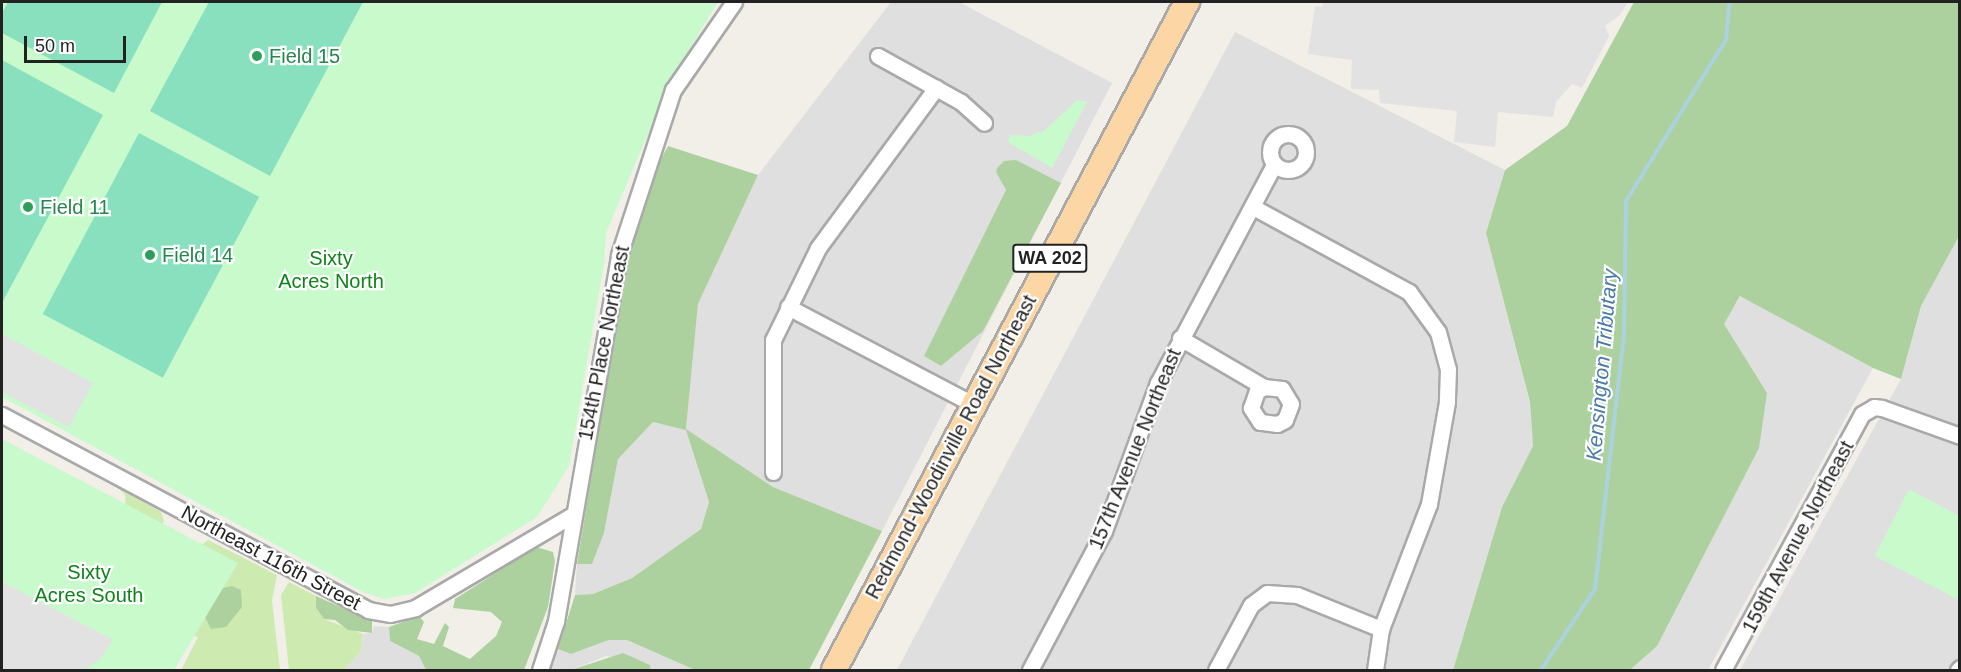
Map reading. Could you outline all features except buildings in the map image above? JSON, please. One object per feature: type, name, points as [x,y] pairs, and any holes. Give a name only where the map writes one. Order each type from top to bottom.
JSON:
[{"type":"main road","name":"Redmond-Woodinville Road Northeast","points":[[834,670],[1187,2]]},
{"type":"street","name":"154th Place Northeast","points":[[540,670],[556,621],[572,515],[619,255],[674,90],[734,2]]},
{"type":"street","points":[[878,56],[961,102],[984,123]]},
{"type":"street","points":[[773,472],[770,364],[773,340],[818,248],[936,88]]},
{"type":"street","name":"157th Avenue Northeast","points":[[1030,670],[1104,531],[1142,425],[1180,338],[1274,165]]},
{"type":"street","points":[[1252,207],[1409,292],[1438,332],[1448,369],[1438,462],[1429,504],[1381,629],[1375,670]]},
{"type":"street","points":[[788,307],[973,404]]},
{"type":"street","points":[[1180,338],[1264,387]]},
{"type":"street","name":"159th Avenue Northeast","points":[[1723,670],[1761,606],[1859,418],[1874,407],[1959,435]]},
{"type":"street","name":"Northeast 116th Street","points":[[2,415],[368,610],[390,614],[415,608],[572,515]]},
{"type":"street","points":[[1216,670],[1251,604],[1267,593],[1297,595],[1381,629]]},
{"type":"shaded area","points":[[891,2],[959,2],[1112,83],[882,531],[773,487],[687,430],[709,502],[701,529],[632,578],[593,594],[575,595],[577,564],[592,563],[604,533],[618,459],[653,422],[686,429],[698,304],[758,175]]},
{"type":"shaded area","points":[[1323,2],[1628,2],[1620,15],[1605,26],[1609,36],[1582,88],[1572,84],[1556,102],[1553,117],[1498,112],[1495,147],[1454,142],[1457,111],[1380,103],[1379,90],[1351,89],[1352,60],[1308,54],[1315,6],[1322,7]]},
{"type":"shaded area","points":[[1235,32],[1505,170],[1486,233],[1530,403],[1533,446],[1502,507],[1453,670],[897,670]]},
{"type":"shaded area","points":[[1959,236],[1959,670],[1740,670],[1901,379],[1921,306]]},
{"type":"shaded area","points":[[1741,296],[1873,368],[1708,670],[1630,670],[1657,646],[1767,393],[1723,324]]},
{"type":"shaded area","points":[[2,334],[93,383],[69,427],[2,392]]},
{"type":"shaded area","points":[[2,582],[113,640],[100,659],[84,670],[2,670]]},
{"type":"shaded area","points":[[374,626],[389,627],[390,641],[419,656],[426,670],[344,670],[361,651],[363,634],[372,633]]},
{"type":"shaded area","points":[[610,640],[627,640],[695,670],[651,670],[650,665],[606,656],[571,670],[551,670],[558,649],[571,654]]},
{"type":"green space","name":"Sixty Acres North","points":[[2,2],[718,2],[671,79],[606,233],[604,264],[569,466],[537,517],[415,593],[384,599],[363,592],[2,397]]},
{"type":"green space","points":[[8,2],[162,2],[114,93],[2,33],[2,13]]},
{"type":"green space","name":"Field 15","points":[[209,2],[363,2],[270,176],[150,111]]},
{"type":"green space","points":[[1634,2],[1959,2],[1959,236],[1921,306],[1901,379],[1873,368],[1740,296],[1724,324],[1767,393],[1759,448],[1657,646],[1630,670],[1453,670],[1502,507],[1533,446],[1530,402],[1486,233],[1505,170],[1567,126]]},
{"type":"green space","name":"Field 11","points":[[2,60],[103,115],[3,301],[2,300]]},
{"type":"green space","points":[[1077,100],[1087,102],[1052,168],[1008,142],[1011,135],[1029,136],[1045,130]]},
{"type":"green space","name":"Field 14","points":[[139,133],[259,197],[163,378],[43,314]]},
{"type":"green space","points":[[668,146],[758,175],[698,304],[686,429],[773,487],[882,531],[809,670],[695,670],[627,640],[609,640],[571,654],[558,649],[575,595],[593,594],[632,578],[701,529],[709,502],[686,430],[653,422],[618,459],[604,533],[592,564],[577,564],[625,269],[653,174]]},
{"type":"green space","points":[[1016,160],[1061,183],[983,331],[941,366],[924,356],[1006,190],[996,172],[997,168],[1004,161]]},
{"type":"green space","name":"Sixty Acres South","points":[[2,439],[238,563],[174,670],[2,670]]},
{"type":"green space","points":[[115,485],[161,512],[164,521],[130,583],[125,495]]},
{"type":"green space","points":[[1909,489],[1959,516],[1959,600],[1875,556]]},
{"type":"green space","points":[[208,540],[277,575],[272,601],[280,670],[181,670],[198,637],[168,629],[199,547]]},
{"type":"green space","points":[[536,547],[553,552],[555,561],[548,607],[524,670],[426,670],[419,656],[390,641],[389,627],[419,616],[424,622],[417,639],[434,644],[445,623],[449,627],[443,646],[470,659],[496,636],[502,622],[491,612],[453,608],[455,599]]},
{"type":"green space","points":[[289,582],[316,596],[316,608],[324,619],[363,634],[361,651],[344,670],[289,670],[281,595]]},
{"type":"green space","points":[[232,586],[241,590],[242,607],[226,627],[211,629],[202,611],[214,590]]},
{"type":"green space","points":[[316,596],[372,621],[372,633],[348,630],[335,620],[324,619],[316,608]]},
{"type":"green space","points":[[623,653],[650,665],[651,670],[571,670]]},
{"type":"waterway","name":"Kensington Tributary","points":[[1541,670],[1595,589],[1624,334],[1626,201],[1726,40],[1729,2]]},
{"type":"place","name":"Field 15","points":[[257,56]]},
{"type":"place","name":"Field 11","points":[[28,207]]},
{"type":"place","name":"Field 14","points":[[150,255]]}]
